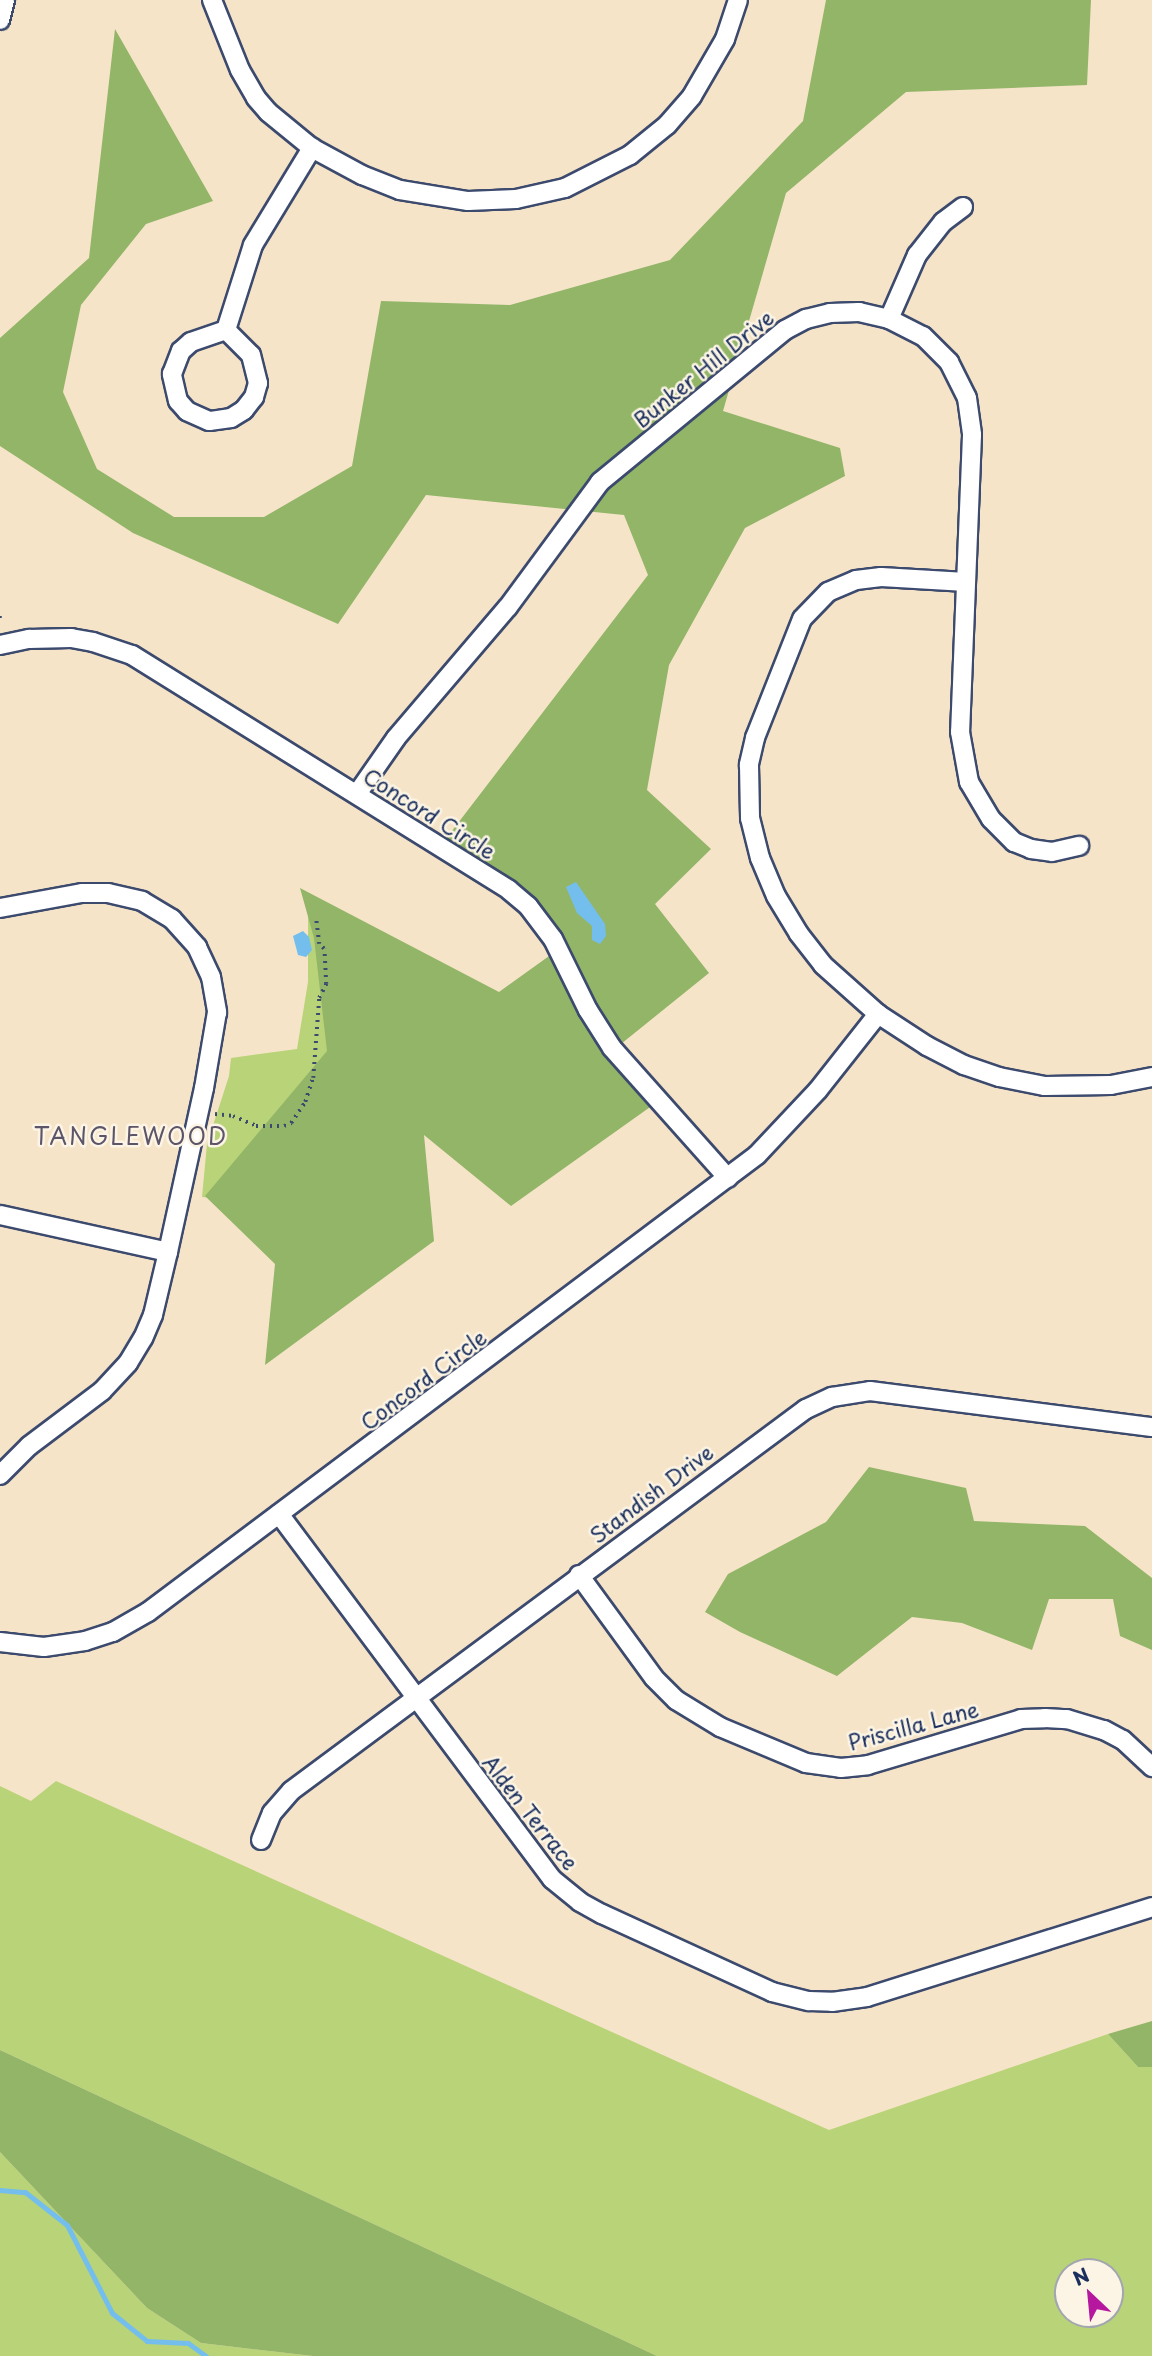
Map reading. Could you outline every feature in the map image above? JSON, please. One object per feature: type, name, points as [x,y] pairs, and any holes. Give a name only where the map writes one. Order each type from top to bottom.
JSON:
[{"type":"street","points":[[0,20],[5,0]]},
{"type":"street","points":[[212,0],[240,70],[256,98],[268,112],[312,148],[362,175],[400,190],[446,200],[516,199],[565,188],[630,155],[667,125],[692,96],[725,39],[738,0]]},
{"type":"street","points":[[226,330],[253,245],[312,148]]},
{"type":"street","points":[[889,319],[917,255],[943,222],[963,207]]},
{"type":"street","name":"Bunker Hill Drive","points":[[357,794],[396,738],[508,607],[590,493],[613,469],[785,330],[806,319],[841,311],[874,314],[913,330],[935,346],[949,362],[967,398],[972,435],[960,582],[961,732],[969,782],[991,819],[1014,842],[1031,849],[1052,852],[1079,846]]},
{"type":"street","points":[[226,330],[251,355],[258,383],[254,397],[244,410],[231,418],[209,421],[187,411],[178,401],[172,374],[181,351],[191,342],[226,330]]},
{"type":"street","points":[[960,582],[881,577],[856,580],[828,592],[813,604],[796,630],[755,738],[749,765],[750,818],[760,858],[776,896],[799,934],[823,965],[878,1014],[927,1046],[964,1065],[1020,1082],[1079,1087],[1152,1077]]},
{"type":"street","name":"Concord Circle","points":[[0,645],[29,639],[71,638],[132,654],[509,890],[528,906],[553,939],[588,1010],[612,1048],[728,1178]]},
{"type":"street","points":[[0,908],[82,893],[108,893],[142,901],[184,931],[207,967],[217,1012],[199,1114],[153,1315],[128,1363],[102,1391],[29,1446],[0,1475]]},
{"type":"street","name":"Concord Circle","points":[[279,1514],[728,1178],[785,1128],[878,1014]]},
{"type":"street","points":[[0,1215],[168,1252]]},
{"type":"street","name":"Standish Drive","points":[[261,1840],[272,1813],[290,1791],[791,1417],[832,1397],[857,1392],[901,1393],[1152,1427]]},
{"type":"street","points":[[0,1642],[56,1646],[113,1632],[148,1612],[279,1514]]},
{"type":"street","name":"Alden Terrace","points":[[279,1514],[543,1870],[566,1892],[602,1914],[790,1998],[832,2003],[867,1997],[1152,1907]]},
{"type":"street","name":"Priscilla Lane","points":[[579,1575],[654,1678],[676,1700],[720,1727],[806,1763],[841,1768],[868,1765],[1011,1722],[1045,1718],[1068,1719],[1104,1730],[1123,1740],[1152,1767]]},
{"type":"path","points":[[199,1114],[233,1116],[271,1128],[291,1123],[305,1102],[313,1078],[319,998],[326,984],[324,949],[319,944],[316,918]]},
{"type":"green space","points":[[826,0],[1091,0],[1087,85],[906,92],[786,193],[723,411],[840,448],[845,476],[745,528],[669,665],[647,790],[711,849],[655,904],[709,973],[616,1048],[660,1100],[511,1206],[424,1135],[434,1241],[265,1365],[275,1264],[205,1196],[327,1051],[314,938],[300,888],[499,992],[563,946],[445,840],[648,575],[624,515],[426,495],[338,624],[133,533],[0,446],[0,338],[89,258],[115,29],[213,201],[146,224],[81,305],[63,392],[97,469],[174,517],[264,517],[352,466],[381,301],[510,305],[670,260],[803,121]]},
{"type":"green space","points":[[308,915],[383,1032],[284,1204],[202,1197],[207,1144],[229,1076],[231,1058],[297,1049],[308,982]]},
{"type":"green space","points":[[869,1467],[966,1488],[974,1521],[1085,1526],[1152,1578],[1152,1650],[1120,1636],[1113,1599],[1049,1599],[1032,1650],[962,1623],[912,1617],[837,1676],[740,1632],[705,1612],[728,1574],[826,1522]]},
{"type":"green space","points":[[56,1781],[829,2130],[1108,2034],[1138,2067],[1152,2067],[1152,2356],[657,2356],[0,2050],[0,1786],[31,1801]]},
{"type":"green space","points":[[1152,2021],[1152,2067],[1138,2067],[1108,2034]]},
{"type":"green space","points":[[0,2050],[657,2356],[313,2356],[201,2343],[147,2308],[0,2152]]},
{"type":"green space","points":[[0,2152],[147,2308],[201,2343],[313,2356],[0,2356]]},
{"type":"water","points":[[576,882],[605,924],[606,936],[600,944],[592,940],[592,926],[577,913],[566,887]]},
{"type":"water","points":[[303,931],[309,937],[312,950],[306,957],[298,955],[293,936]]},
{"type":"waterway","points":[[0,2190],[25,2192],[67,2225],[112,2313],[147,2341],[188,2343],[206,2356]]},
{"type":"district","name":"TANGLEWOOD","points":[[131,1136]]}]
